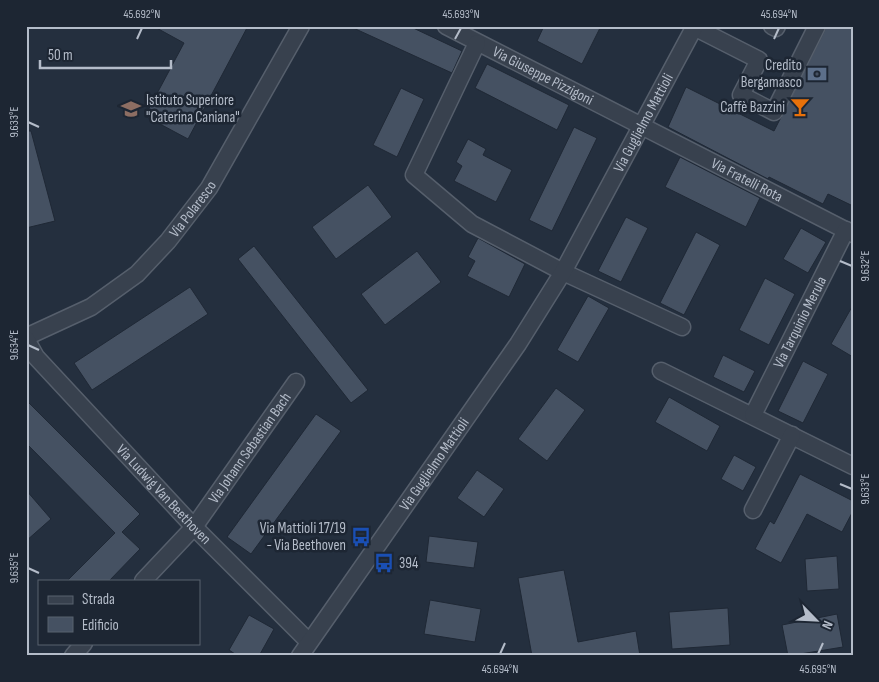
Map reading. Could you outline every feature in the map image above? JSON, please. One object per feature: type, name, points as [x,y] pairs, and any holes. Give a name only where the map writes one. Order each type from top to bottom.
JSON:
[{"type":"street","name":"Via Polaresco","points":[[26,338],[91,307],[137,274],[168,241],[209,188],[301,26]]},
{"type":"street","name":"Via Giuseppe Pizzigoni","points":[[446,26],[640,126]]},
{"type":"street","points":[[694,26],[759,60],[741,95],[774,112],[817,26]]},
{"type":"street","name":"Via Guglielmo Mattioli","points":[[302,652],[518,344],[563,272],[694,26]]},
{"type":"street","points":[[772,26],[776,28],[777,26]]},
{"type":"street","points":[[477,43],[414,175],[472,224],[563,272],[682,327]]},
{"type":"street","name":"Via Fratelli Rota","points":[[640,126],[850,232]]},
{"type":"street","name":"Via Tarquinio Merula","points":[[753,415],[850,232]]},
{"type":"street","name":"Via Ludwig Van Beethoven","points":[[26,338],[36,357],[194,527],[302,652]]},
{"type":"street","points":[[661,371],[853,466]]},
{"type":"street","name":"Via Johann Sebastian Bach","points":[[144,580],[194,527],[296,382]]},
{"type":"street","points":[[753,510],[792,435]]},
{"type":"street","points":[[73,656],[83,644]]},
{"type":"building","points":[[153,26],[248,26],[188,139],[145,116],[184,43]]},
{"type":"building","points":[[349,26],[409,26],[462,51],[452,73]]},
{"type":"building","points":[[544,26],[601,26],[582,64],[537,41]]},
{"type":"building","points":[[827,26],[847,26],[853,29],[853,206],[828,194],[823,204],[769,177],[768,179],[668,127],[686,87],[774,131]]},
{"type":"building","points":[[487,64],[569,105],[557,130],[475,88]]},
{"type":"building","points":[[401,88],[424,99],[397,157],[373,145]]},
{"type":"building","points":[[574,127],[597,138],[552,231],[529,220]]},
{"type":"building","points":[[26,131],[31,131],[55,221],[26,228]]},
{"type":"building","points":[[468,139],[486,149],[483,155],[512,170],[496,202],[454,181],[462,166],[456,162]]},
{"type":"building","points":[[680,157],[760,198],[746,227],[665,187]]},
{"type":"building","points":[[368,185],[392,217],[336,259],[312,227]]},
{"type":"building","points":[[626,217],[648,228],[621,282],[598,271]]},
{"type":"building","points":[[801,228],[826,242],[808,273],[783,259]]},
{"type":"building","points":[[696,232],[720,245],[684,315],[660,303]]},
{"type":"building","points":[[478,238],[525,264],[509,297],[467,276],[475,261],[468,257]]},
{"type":"building","points":[[254,246],[368,390],[351,403],[238,259]]},
{"type":"building","points":[[417,251],[441,282],[385,325],[361,294]]},
{"type":"building","points":[[765,278],[795,294],[769,345],[739,330]]},
{"type":"building","points":[[190,287],[208,314],[92,390],[74,363]]},
{"type":"building","points":[[588,296],[609,308],[578,362],[557,350]]},
{"type":"building","points":[[853,305],[853,357],[831,344]]},
{"type":"building","points":[[723,355],[755,371],[744,392],[713,377]]},
{"type":"building","points":[[803,361],[828,374],[803,423],[778,411]]},
{"type":"building","points":[[556,388],[585,410],[547,461],[518,439]]},
{"type":"building","points":[[669,397],[720,426],[707,451],[655,422]]},
{"type":"building","points":[[26,400],[140,514],[122,532],[140,549],[110,580],[68,580],[115,533],[26,443]]},
{"type":"building","points":[[316,414],[341,431],[251,554],[227,537]]},
{"type":"building","points":[[734,455],[756,467],[743,491],[721,479]]},
{"type":"building","points":[[477,470],[504,489],[484,517],[457,498]]},
{"type":"building","points":[[800,474],[853,501],[853,511],[842,532],[807,514],[781,563],[755,549],[770,521],[774,524]]},
{"type":"building","points":[[26,490],[51,519],[26,541]]},
{"type":"building","points":[[429,536],[478,542],[474,568],[426,562]]},
{"type":"building","points":[[837,556],[839,589],[807,591],[805,559]]},
{"type":"building","points":[[564,570],[578,642],[636,631],[640,656],[532,656],[518,578]]},
{"type":"building","points":[[430,600],[481,609],[475,642],[424,634]]},
{"type":"building","points":[[728,608],[730,645],[672,649],[669,612]]},
{"type":"building","points":[[837,614],[843,647],[788,656],[782,625]]},
{"type":"building","points":[[249,615],[274,629],[259,656],[238,656],[229,650]]},
{"type":"place","name":"Credito Bergamasco","points":[[817,74]]},
{"type":"place","name":"Caffè Bazzini","points":[[800,107]]},
{"type":"place","name":"Istituto Superiore \"Caterina Caniana\"","points":[[131,109]]},
{"type":"place","name":"Via Mattioli 17/19 - Via Beethoven","points":[[361,537]]},
{"type":"place","name":"394","points":[[384,563]]}]
